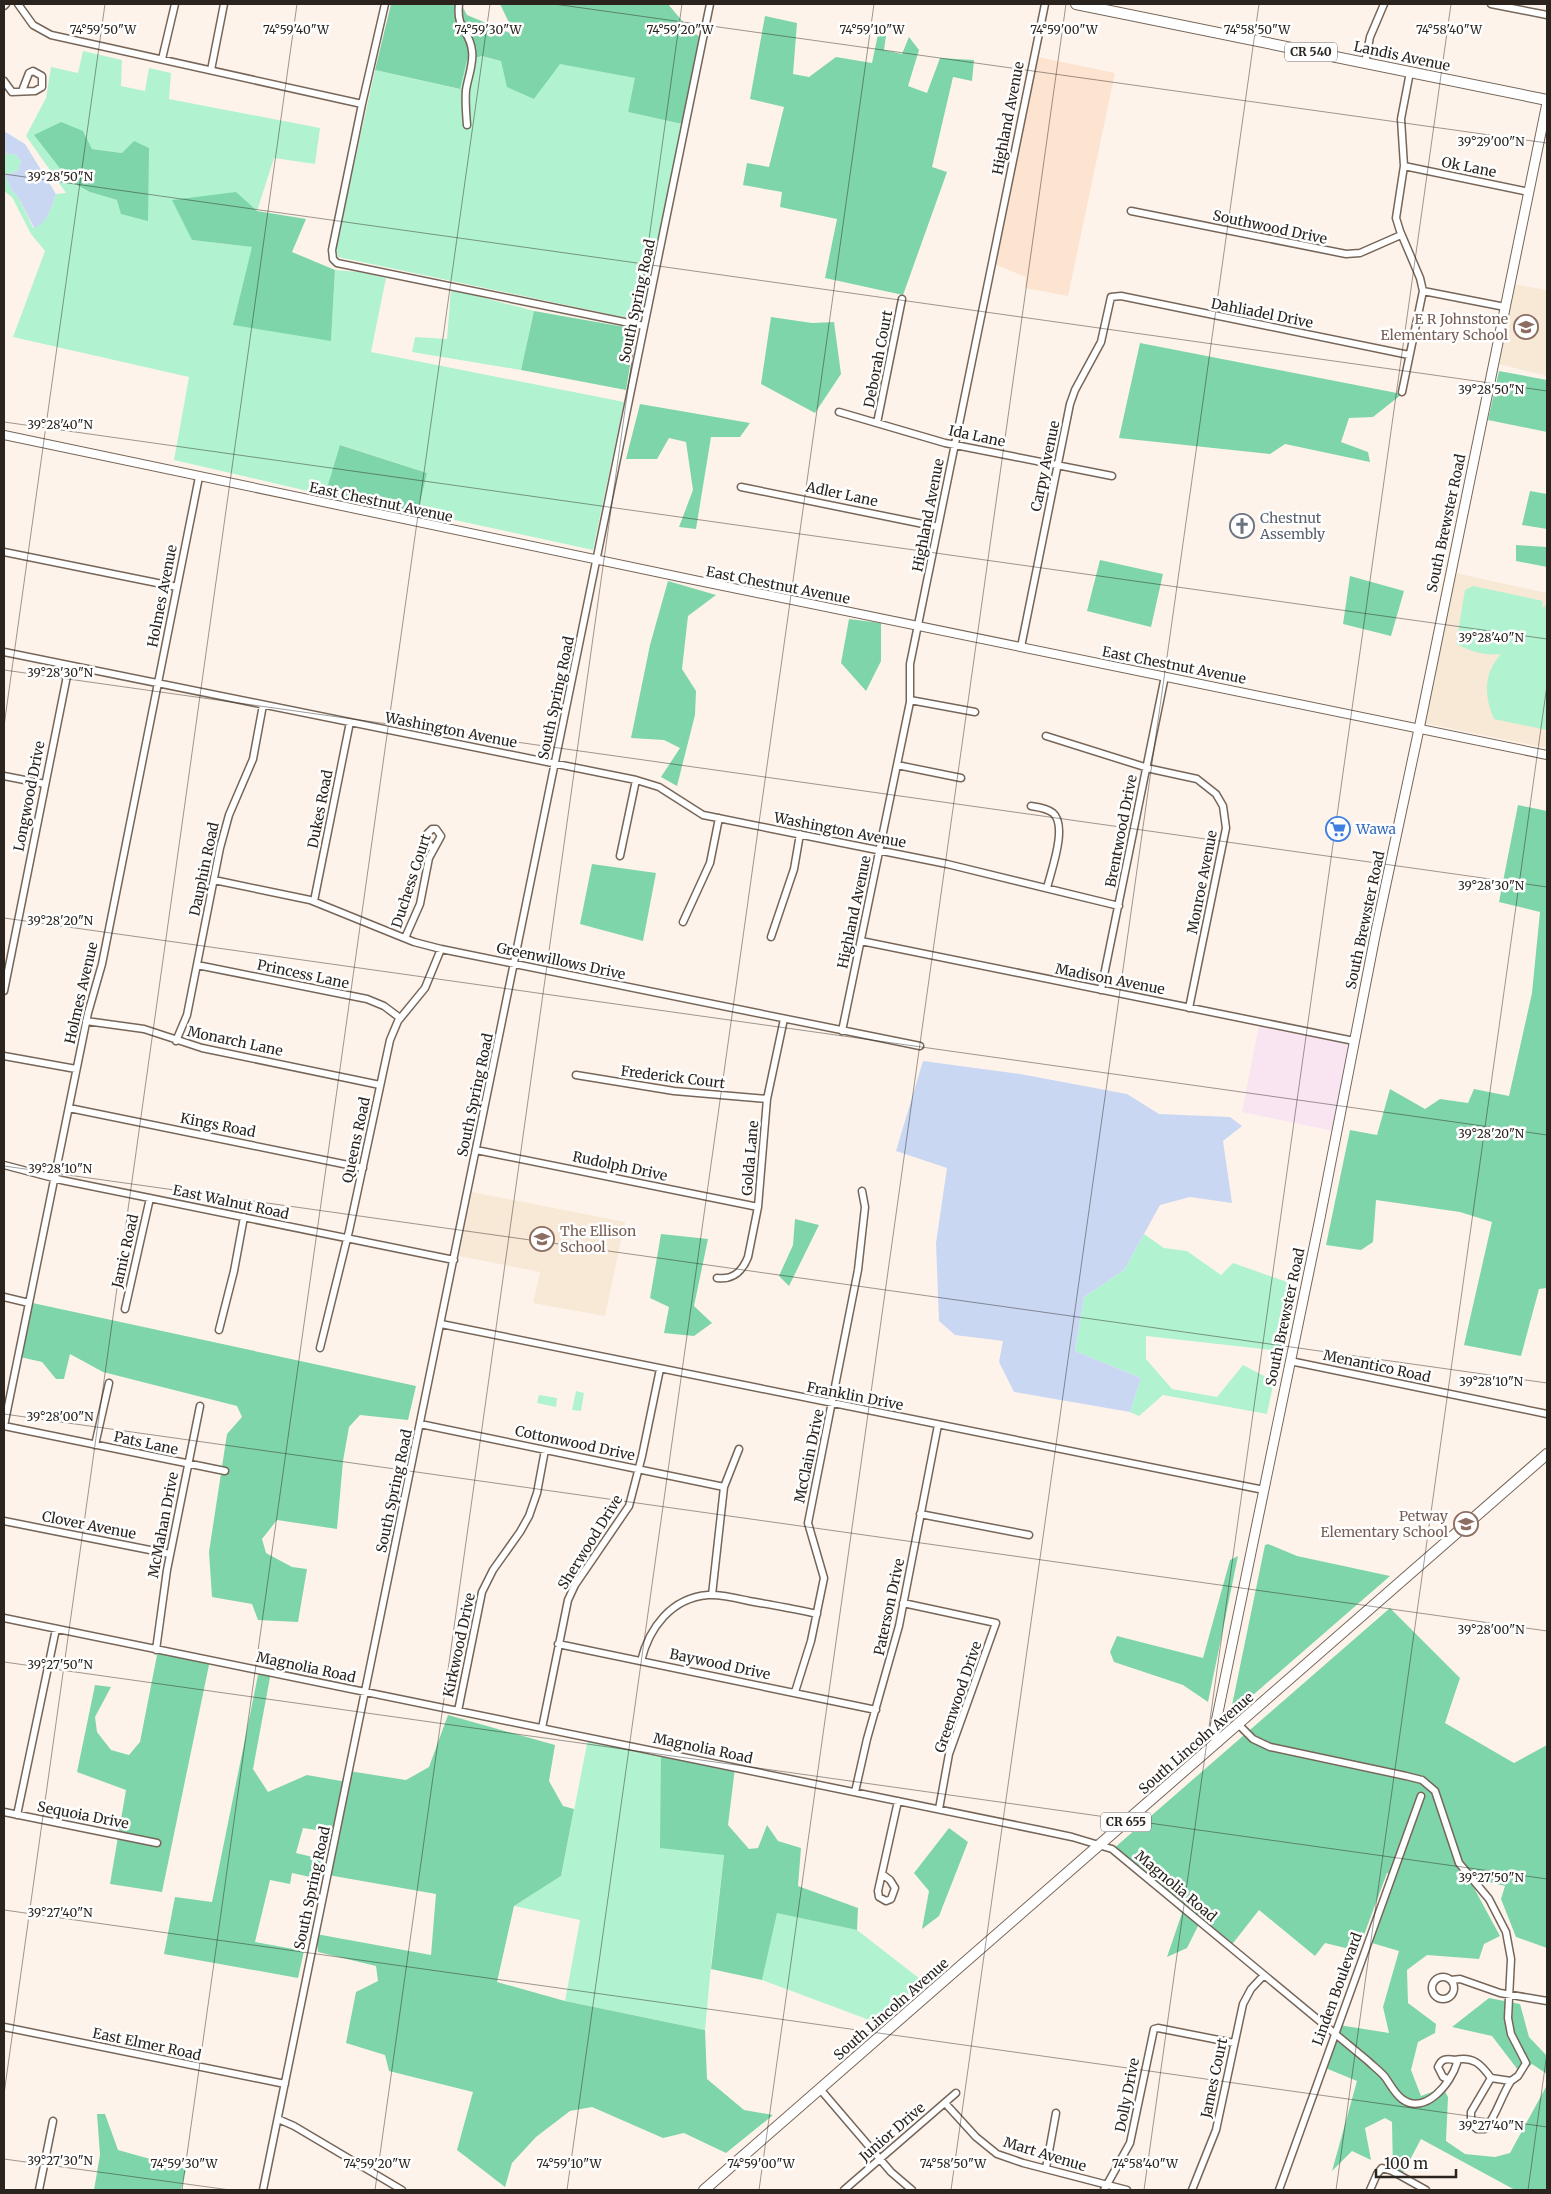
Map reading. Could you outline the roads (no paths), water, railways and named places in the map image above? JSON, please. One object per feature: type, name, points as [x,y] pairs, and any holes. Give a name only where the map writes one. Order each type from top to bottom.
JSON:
[{"type":"main road","name":"Landis Avenue","points":[[1076,4],[1547,102]]},
{"type":"main road","name":"South Brewster Road","points":[[1218,1742],[1215,1737],[1215,1727],[1547,102]]},
{"type":"main road","name":"South Lincoln Avenue","points":[[704,2190],[1547,1454]]},
{"type":"street","points":[[18,4],[33,26],[51,35],[362,104]]},
{"type":"street","points":[[162,60],[175,4]]},
{"type":"street","points":[[211,70],[224,4]]},
{"type":"street","points":[[385,4],[332,250],[333,259],[336,262],[644,326]]},
{"type":"street","points":[[459,4],[458,15],[460,24],[471,42],[473,54],[466,92],[467,125]]},
{"type":"street","name":"South Spring Road","points":[[263,2190],[710,4]]},
{"type":"street","name":"Highland Avenue","points":[[842,1031],[910,700],[908,672],[1044,4]]},
{"type":"street","points":[[1366,63],[1370,36],[1384,4]]},
{"type":"street","points":[[1491,4],[1547,15]]},
{"type":"street","points":[[1402,392],[1423,291],[1420,278],[1397,223],[1396,209],[1404,166],[1401,126],[1410,72]]},
{"type":"street","points":[[4,81],[12,92],[22,91]]},
{"type":"street","name":"Ok Lane","points":[[1404,166],[1529,192]]},
{"type":"street","name":"Southwood Drive","points":[[1131,211],[1346,254],[1360,253],[1401,235]]},
{"type":"street","points":[[1423,291],[1505,307]]},
{"type":"street","name":"Dahliadel Drive","points":[[1111,297],[1120,296],[1409,355]]},
{"type":"street","name":"Carpy Avenue","points":[[1021,647],[1070,404],[1075,390],[1100,342],[1111,297]]},
{"type":"street","name":"Deborah Court","points":[[877,423],[902,299]]},
{"type":"street","name":"Ida Lane","points":[[839,412],[954,445],[1112,476]]},
{"type":"street","name":"East Chestnut Avenue","points":[[4,436],[597,560],[1547,754]]},
{"type":"street","name":"Holmes Avenue","points":[[4,1426],[86,1021],[102,964],[199,477]]},
{"type":"street","name":"Adler Lane","points":[[742,487],[938,527]]},
{"type":"street","points":[[4,552],[177,587]]},
{"type":"street","name":"Washington Avenue","points":[[4,652],[636,780],[659,787],[703,814],[947,864],[1118,906]]},
{"type":"street","name":"Longwood Drive","points":[[4,991],[6,967],[69,666]]},
{"type":"street","name":"Brentwood Drive","points":[[1101,990],[1166,676]]},
{"type":"street","points":[[910,700],[975,712]]},
{"type":"street","name":"Dauphin Road","points":[[176,1041],[187,1015],[229,815],[253,759],[263,705]]},
{"type":"street","name":"Dukes Road","points":[[314,901],[350,722]]},
{"type":"street","name":"Monroe Avenue","points":[[1046,736],[1146,768],[1197,778],[1216,794],[1225,815],[1226,828],[1190,1008]]},
{"type":"street","points":[[897,765],[961,778]]},
{"type":"street","points":[[4,776],[45,784]]},
{"type":"street","points":[[620,856],[636,780]]},
{"type":"street","points":[[1031,806],[1051,812],[1058,822],[1058,840],[1047,888]]},
{"type":"street","points":[[682,922],[710,863],[719,818]]},
{"type":"street","name":"Duchess Court","points":[[405,938],[420,904],[429,858],[441,836],[436,829],[432,829],[427,834],[426,839],[431,847]]},
{"type":"street","points":[[771,937],[794,869],[800,834]]},
{"type":"street","name":"Greenwillows Drive","points":[[214,880],[314,901],[405,938],[441,949],[920,1046]]},
{"type":"street","name":"Madison Avenue","points":[[861,941],[1354,1041]]},
{"type":"street","name":"Queens Road","points":[[320,1348],[363,1168],[390,1040],[400,1018],[425,988],[441,949]]},
{"type":"street","name":"Princess Lane","points":[[197,965],[367,999],[384,1006],[400,1018]]},
{"type":"street","name":"Golda Lane","points":[[717,1278],[736,1276],[745,1265],[758,1207],[767,1099],[784,1019]]},
{"type":"street","name":"Monarch Lane","points":[[86,1021],[148,1030],[176,1041],[202,1048],[380,1084]]},
{"type":"street","points":[[4,1056],[76,1069]]},
{"type":"street","name":"Frederick Court","points":[[576,1075],[674,1091],[767,1099]]},
{"type":"street","name":"Kings Road","points":[[69,1108],[363,1168]]},
{"type":"street","name":"Rudolph Drive","points":[[476,1150],[758,1207]]},
{"type":"street","name":"East Walnut Road","points":[[4,1165],[54,1178],[454,1260]]},
{"type":"street","name":"McClain Drive","points":[[795,1692],[817,1614],[824,1578],[808,1523],[833,1404],[861,1252],[865,1207],[862,1191]]},
{"type":"street","name":"Jamic Road","points":[[125,1309],[150,1198]]},
{"type":"street","points":[[219,1330],[234,1271],[244,1217]]},
{"type":"street","points":[[4,1297],[29,1303]]},
{"type":"street","name":"Franklin Drive","points":[[441,1324],[1264,1490]]},
{"type":"street","name":"Menantico Road","points":[[1290,1361],[1547,1414]]},
{"type":"street","name":"Sherwood Drive","points":[[542,1728],[558,1644],[572,1592],[626,1512],[631,1500],[660,1369]]},
{"type":"street","points":[[95,1445],[109,1383]]},
{"type":"street","name":"McMahan Drive","points":[[156,1650],[170,1554],[200,1406]]},
{"type":"street","name":"Cottonwood Drive","points":[[420,1424],[724,1486]]},
{"type":"street","name":"Paterson Drive","points":[[856,1792],[904,1603],[938,1425]]},
{"type":"street","name":"Pats Lane","points":[[4,1426],[225,1472]]},
{"type":"street","points":[[712,1595],[724,1486],[739,1449]]},
{"type":"street","name":"Kirkwood Drive","points":[[458,1711],[482,1592],[493,1570],[529,1516],[545,1450]]},
{"type":"street","points":[[920,1514],[1029,1535]]},
{"type":"street","name":"Clover Avenue","points":[[4,1521],[170,1554]]},
{"type":"street","points":[[641,1661],[652,1631],[666,1614],[683,1603],[703,1596],[712,1595],[817,1614]]},
{"type":"street","name":"Greenwood Drive","points":[[904,1603],[996,1623],[949,1754],[939,1809]]},
{"type":"street","name":"Magnolia Road","points":[[4,1618],[939,1809],[1101,1844],[1112,1849],[1335,2033],[1384,2075],[1400,2098],[1416,2104],[1425,2102],[1435,2096],[1448,2079]]},
{"type":"street","points":[[17,1815],[56,1629]]},
{"type":"street","name":"Baywood Drive","points":[[558,1644],[876,1710]]},
{"type":"street","points":[[1238,1724],[1253,1739],[1270,1747],[1406,1776],[1422,1780],[1431,1786],[1439,1799],[1453,1852],[1459,1864],[1489,1900],[1506,1932],[1511,1958],[1508,2018],[1512,2034],[1526,2063],[1518,2076],[1511,2081],[1498,2102],[1489,2124],[1485,2129],[1477,2129],[1471,2124],[1470,2112],[1491,2078]]},
{"type":"street","name":"Linden Boulevard","points":[[1279,2190],[1421,1796]]},
{"type":"street","points":[[882,1874],[898,1801]]},
{"type":"street","name":"Sequoia Drive","points":[[4,1812],[157,1843]]},
{"type":"street","name":"James Court","points":[[1192,2190],[1218,2123],[1246,1996],[1264,1975]]},
{"type":"street","points":[[1450,1980],[1469,1981],[1509,1994],[1547,2001]]},
{"type":"street","name":"East Elmer Road","points":[[4,2027],[285,2084]]},
{"type":"street","name":"Dolly Drive","points":[[1106,2188],[1130,2143],[1154,2028],[1234,2044]]},
{"type":"street","points":[[1455,2060],[1457,2063],[1448,2079],[1443,2077],[1438,2068],[1440,2062],[1462,2058],[1478,2062],[1491,2078],[1511,2081]]},
{"type":"street","points":[[820,2089],[900,2181],[912,2190]]},
{"type":"street","name":"Junior Drive","points":[[844,2190],[956,2093]]},
{"type":"street","name":"Mart Avenue","points":[[945,2102],[976,2137],[997,2154],[1017,2162],[1046,2168],[1106,2188],[1126,2190]]},
{"type":"street","points":[[1046,2168],[1056,2113]]},
{"type":"street","points":[[278,2119],[294,2126],[402,2190]]},
{"type":"street","points":[[39,2190],[53,2121]]},
{"type":"street","points":[[1370,2190],[1380,2170],[1390,2170],[1426,2190]]},
{"type":"water","points":[[4,131],[25,144],[56,194],[46,218],[39,226],[34,228],[5,175],[18,171],[21,161],[16,155],[4,153]]},
{"type":"water","points":[[923,1061],[1020,1074],[1127,1094],[1159,1114],[1230,1117],[1242,1126],[1223,1141],[1232,1203],[1190,1197],[1160,1205],[1124,1270],[1084,1297],[1075,1351],[1141,1378],[1130,1412],[1014,1392],[999,1362],[1003,1341],[955,1335],[939,1321],[936,1243],[947,1168],[896,1151]]},
{"type":"place","name":"E R Johnstone Elementary School","points":[[1526,327]]},
{"type":"place","name":"Chestnut Assembly","points":[[1242,526]]},
{"type":"place","name":"Wawa","points":[[1338,829]]},
{"type":"place","name":"The Ellison School","points":[[542,1239]]},
{"type":"place","name":"Petway Elementary School","points":[[1466,1524]]}]
